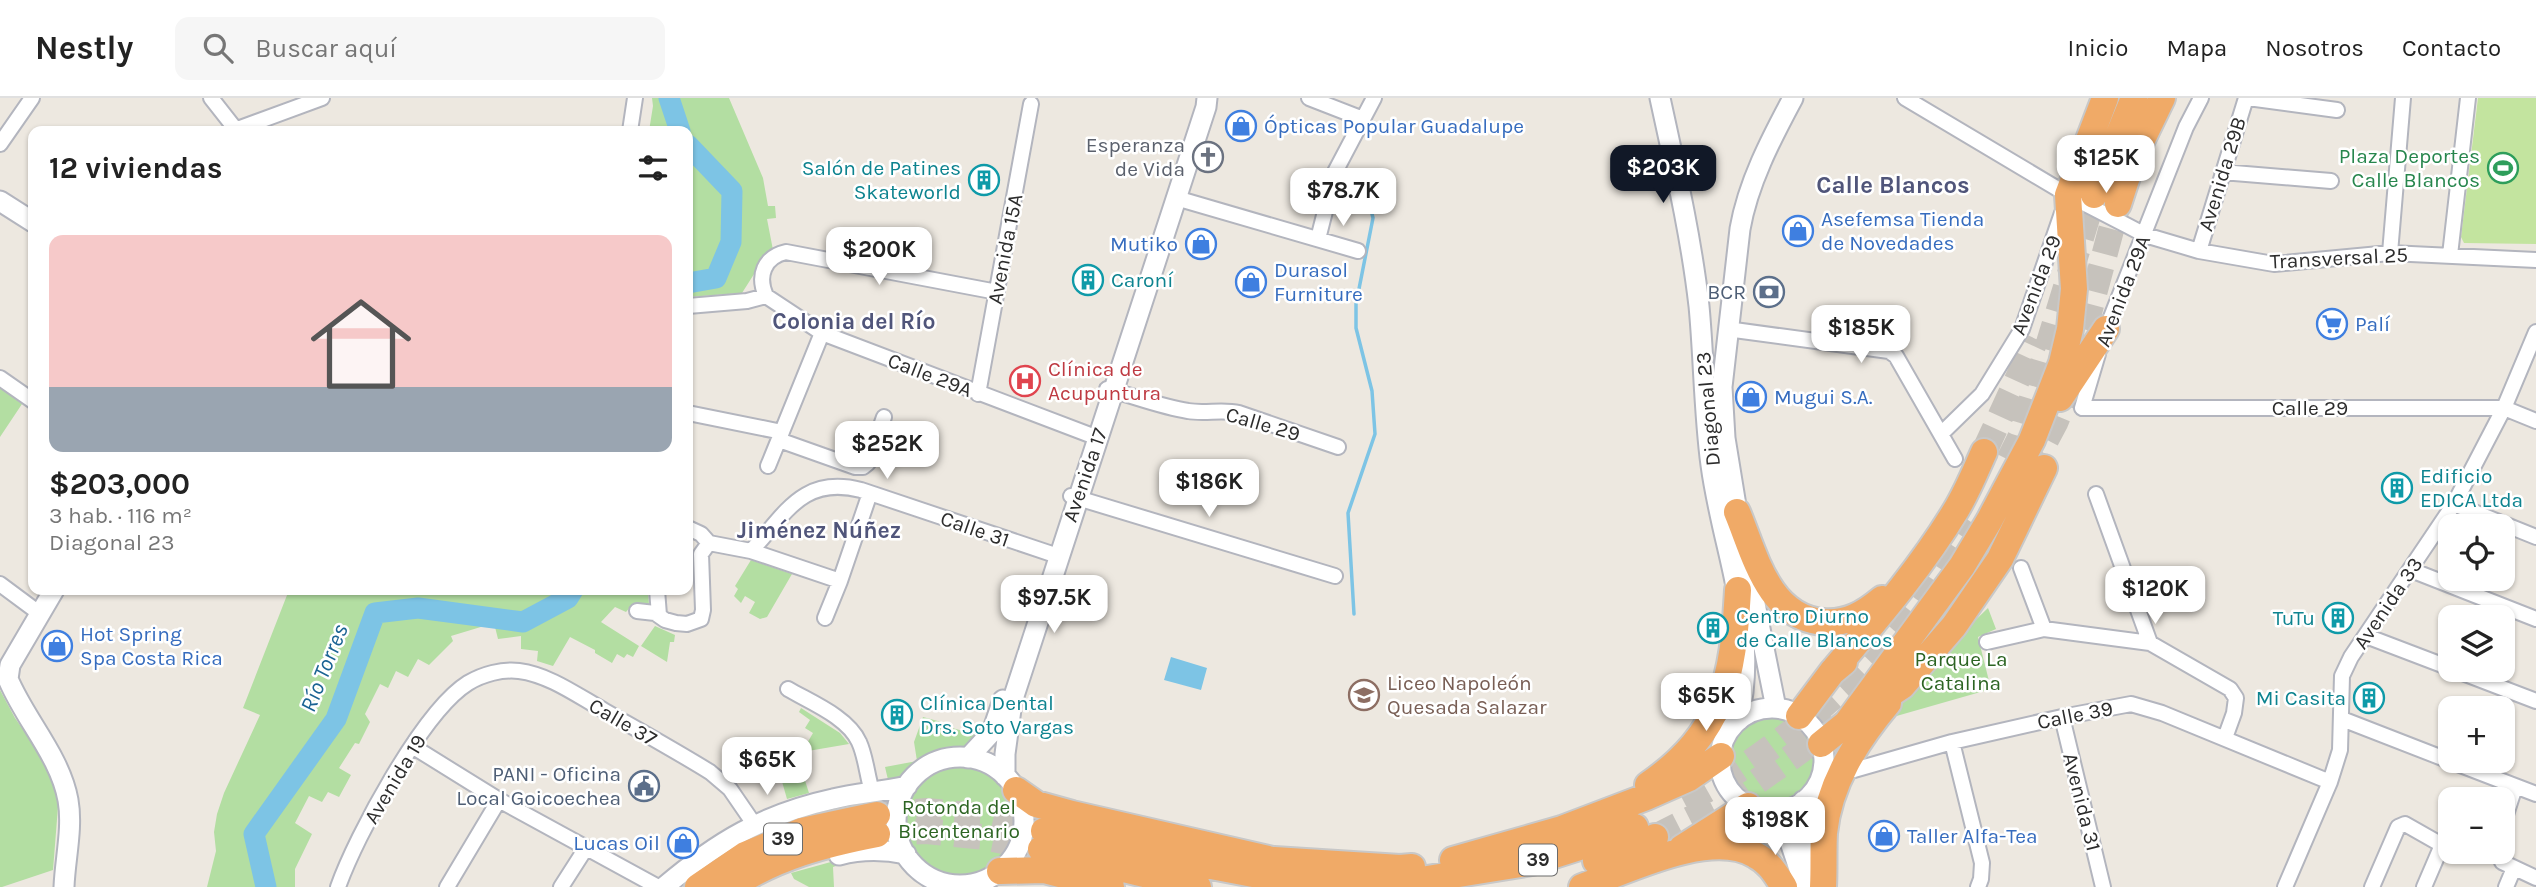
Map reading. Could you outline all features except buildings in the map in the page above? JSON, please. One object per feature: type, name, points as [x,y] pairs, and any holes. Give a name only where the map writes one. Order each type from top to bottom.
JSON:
[{"type":"highway","points":[[2032,440],[2062,363],[2070,328],[2074,289],[2093,198],[2105,98]]},
{"type":"highway","points":[[2093,198],[2134,98]]},
{"type":"highway","points":[[2093,198],[2138,146],[2162,98]]},
{"type":"highway","points":[[1847,723],[1962,566],[1995,511],[2032,440],[2106,329]]},
{"type":"highway","points":[[1832,672],[1880,615],[1956,510],[1984,452]]},
{"type":"highway","points":[[1823,887],[1824,833],[1835,786],[1871,723],[1924,664],[1976,596],[2000,559],[2044,468]]},
{"type":"highway","points":[[1737,512],[1769,587],[1779,602],[1794,615],[1810,621],[1830,623],[1852,619],[1866,612],[1907,578]]},
{"type":"highway","points":[[1787,712],[1962,566]]},
{"type":"highway","points":[[1606,810],[1666,773],[1686,754],[1706,728],[1720,703],[1729,677],[1738,590]]},
{"type":"highway","points":[[1821,744],[1902,686]]},
{"type":"highway","points":[[1275,860],[1400,869],[1442,863],[1562,829],[1646,797],[1689,778],[1721,756]]},
{"type":"highway","points":[[1010,783],[1036,804],[1072,814],[1327,871],[1415,881]]},
{"type":"highway","points":[[1582,887],[1654,839],[1757,809]]},
{"type":"highway","name":"39","points":[[698,887],[746,855],[802,831],[875,814]]},
{"type":"highway","name":"39","points":[[731,887],[771,864],[836,842],[875,814]]},
{"type":"highway","points":[[1654,839],[1743,850],[1764,861],[1784,887]]},
{"type":"highway","name":"39","points":[[1198,887],[1042,840],[1138,852],[1290,881],[1357,886],[1415,881],[1532,862],[1578,848],[1654,839]]},
{"type":"highway","name":"39","points":[[1496,887],[1544,877],[1598,861],[1654,839]]},
{"type":"highway","points":[[987,880],[1044,870],[1111,887]]},
{"type":"main road","name":"Avenida 17","points":[[968,758],[992,732],[996,723],[1176,198],[1206,107],[1206,98]]},
{"type":"main road","name":"Avenida 17","points":[[1110,389],[1153,246],[1200,104],[1206,98]]},
{"type":"main road","name":"Diagonal 23","points":[[1660,98],[1681,195],[1699,305],[1711,465],[1738,590],[1747,666],[1745,692],[1738,721]]},
{"type":"main road","points":[[1787,712],[1737,512],[1723,416],[1722,387],[1727,329],[1744,208],[1762,161],[1793,98]]},
{"type":"main road","points":[[0,201],[28,219]]},
{"type":"main road","name":"Avenida 17","points":[[1010,783],[1005,754],[1012,702],[1054,555]]},
{"type":"main road","points":[[51,595],[10,666],[8,679],[63,782],[69,820],[64,887]]},
{"type":"main road","points":[[1757,809],[1786,810],[1803,801],[1815,788],[1822,771],[1821,744],[1812,728],[1787,712],[1756,711],[1738,721],[1726,736],[1721,766],[1732,793],[1787,830],[1805,887]]},
{"type":"main road","points":[[664,887],[699,857],[754,824],[811,804],[875,814],[918,773],[933,763],[951,758],[968,758],[988,764],[1010,783],[1023,811],[1023,833],[1014,854],[987,880],[963,885],[946,884],[931,878],[911,861],[885,850],[858,850],[810,863],[757,887]]},
{"type":"main road","points":[[907,786],[897,810],[898,836],[929,887]]},
{"type":"main road","points":[[1803,801],[1814,887]]},
{"type":"street","points":[[0,144],[32,98]]},
{"type":"street","points":[[211,98],[231,126]]},
{"type":"street","points":[[248,126],[322,98]]},
{"type":"street","points":[[631,126],[635,98]]},
{"type":"street","points":[[1309,98],[1363,119]]},
{"type":"street","points":[[1318,239],[1335,173],[1374,98]]},
{"type":"street","name":"Transversal 25","points":[[1905,98],[2093,198],[2145,235],[2199,251],[2274,264],[2390,253],[2536,260]]},
{"type":"street","name":"Avenida 29A","points":[[2082,408],[2106,329],[2186,127],[2201,98]]},
{"type":"street","points":[[2247,98],[2337,110]]},
{"type":"street","name":"Avenida 29B","points":[[2199,251],[2247,98]]},
{"type":"street","points":[[2390,253],[2403,98]]},
{"type":"street","points":[[2449,255],[2468,98]]},
{"type":"street","name":"Avenida 15A","points":[[978,394],[1031,104]]},
{"type":"street","points":[[2222,172],[2330,181]]},
{"type":"street","points":[[1176,198],[1359,251]]},
{"type":"street","name":"Avenida 29","points":[[1941,434],[1982,394],[2022,329],[2093,198]]},
{"type":"street","points":[[693,306],[747,301],[766,296],[760,284],[761,274],[776,254],[786,252],[997,292]]},
{"type":"street","name":"Calle 29A","points":[[766,296],[822,333],[1094,437]]},
{"type":"street","points":[[1727,329],[1889,351],[1896,356],[1955,458]]},
{"type":"street","name":"Avenida 33","points":[[2285,887],[2330,782],[2340,750],[2342,676],[2454,504],[2504,408],[2536,332]]},
{"type":"street","points":[[768,466],[822,333]]},
{"type":"street","points":[[0,378],[28,398]]},
{"type":"street","name":"Calle 29","points":[[1110,389],[1180,410],[1226,410],[1239,413],[1338,447]]},
{"type":"street","name":"Calle 29","points":[[2082,408],[2504,408],[2536,421]]},
{"type":"street","points":[[693,414],[780,436],[859,467],[868,463],[884,417]]},
{"type":"street","points":[[852,488],[859,467]]},
{"type":"street","name":"Calle 31","points":[[751,551],[795,500],[823,489],[852,488],[1054,555]]},
{"type":"street","points":[[825,618],[870,493]]},
{"type":"street","points":[[2096,494],[2150,643]]},
{"type":"street","points":[[1074,497],[1335,576]]},
{"type":"street","points":[[2454,504],[2536,537]]},
{"type":"street","points":[[693,530],[709,543],[751,551],[840,581]]},
{"type":"street","points":[[637,611],[659,615],[676,623],[687,624],[701,619],[701,554],[709,543]]},
{"type":"street","points":[[2021,568],[2044,629]]},
{"type":"street","points":[[2411,570],[2536,619]]},
{"type":"street","points":[[0,584],[39,613]]},
{"type":"street","points":[[657,595],[659,615]]},
{"type":"street","points":[[1987,642],[2044,629],[2150,643],[2230,689],[2236,698],[2225,738]]},
{"type":"street","points":[[2366,636],[2438,664]]},
{"type":"street","name":"Calle 37","points":[[468,683],[500,671],[517,670],[561,685],[710,772],[730,789],[754,824]]},
{"type":"street","points":[[2486,682],[2536,701]]},
{"type":"street","name":"Avenida 19","points":[[338,887],[358,841],[412,747],[441,708],[468,683]]},
{"type":"street","points":[[788,688],[833,716],[851,731],[862,749],[875,814]]},
{"type":"street","name":"Calle 39","points":[[1854,770],[1952,742],[2131,704],[2162,713],[2330,782]]},
{"type":"street","name":"Avenida 31","points":[[2062,717],[2103,887]]},
{"type":"street","points":[[2342,719],[2438,756]]},
{"type":"street","points":[[1952,742],[1982,863],[1978,887]]},
{"type":"street","points":[[412,747],[499,800],[658,887]]},
{"type":"street","points":[[2481,773],[2536,794]]},
{"type":"street","points":[[447,887],[499,800]]},
{"type":"street","points":[[2372,887],[2399,827],[2405,824],[2442,845],[2424,887]]},
{"type":"street","points":[[561,887],[586,848]]},
{"type":"street","points":[[2506,864],[2536,878]]},
{"type":"street","points":[[2506,887],[2514,868]]},
{"type":"green space","points":[[652,98],[729,98],[763,178],[768,206],[775,206],[776,218],[767,219],[773,250],[763,260],[742,293],[693,297],[693,126],[650,126]]},
{"type":"green space","name":"Plaza Deportes Calle Blancos","points":[[2478,98],[2536,98],[2536,244],[2464,243],[2461,237]]},
{"type":"green space","points":[[0,388],[22,404],[0,437]]},
{"type":"green space","points":[[751,560],[792,574],[767,617],[760,619],[749,613],[755,602],[745,596],[741,603],[734,596],[738,589],[735,586]]},
{"type":"green space","points":[[287,595],[648,595],[649,605],[632,605],[626,612],[615,607],[601,622],[639,646],[633,657],[627,654],[624,658],[617,654],[612,663],[595,653],[595,650],[570,637],[553,666],[537,661],[538,651],[521,649],[521,636],[498,639],[494,623],[451,636],[453,641],[429,665],[418,659],[408,677],[396,671],[388,688],[380,684],[365,714],[370,722],[359,744],[355,743],[339,768],[351,775],[339,797],[328,792],[322,802],[309,796],[295,823],[312,834],[295,869],[295,887],[207,887],[216,851],[214,832],[217,814],[260,715],[243,708]]},
{"type":"green space","name":"Parque La Catalina","points":[[1988,608],[1996,629],[1978,637],[1991,689],[1886,719],[1957,638]]},
{"type":"green space","points":[[655,626],[675,635],[674,642],[670,642],[667,662],[641,646]]},
{"type":"green space","points":[[0,690],[15,718],[39,752],[59,794],[53,870],[2,887],[0,887]]},
{"type":"green space","points":[[801,708],[840,733],[849,744],[802,752],[813,733],[805,728],[810,720],[799,712]]},
{"type":"green space","points":[[1770,716],[1795,723],[1807,735],[1814,760],[1807,785],[1795,797],[1770,804],[1745,797],[1733,785],[1726,760],[1733,735],[1745,723]]},
{"type":"green space","points":[[923,717],[985,737],[962,756],[935,756],[924,763],[907,782],[889,784],[885,767],[917,761],[914,742]]},
{"type":"green space","points":[[779,748],[796,753],[809,793],[787,799],[779,771],[776,772],[773,761],[779,758],[775,751]]},
{"type":"green space","name":"Rotonda del Bicentenario","points":[[959,763],[981,767],[999,779],[1011,797],[1015,819],[1011,841],[999,859],[981,871],[959,875],[937,871],[919,859],[907,841],[903,819],[907,797],[919,779],[937,767]]},
{"type":"green space","points":[[838,860],[839,865],[833,867],[834,887],[809,887],[794,879],[791,873]]},
{"type":"water","points":[[1171,657],[1207,668],[1201,690],[1164,680]]},
{"type":"waterway","name":"Río Torres","points":[[669,98],[678,126]]},
{"type":"waterway","name":"Río Torres","points":[[693,150],[732,191],[731,242],[716,278],[693,282]]},
{"type":"waterway","points":[[1354,171],[1369,201],[1373,218],[1356,304],[1356,328],[1372,391],[1375,434],[1348,513],[1354,614]]},
{"type":"waterway","name":"Río Torres","points":[[266,887],[254,834],[336,719],[375,613],[418,608],[523,622],[570,595]]},
{"type":"tunnel","points":[[2009,460],[2020,438],[2094,195]]},
{"type":"tunnel","points":[[2028,474],[2055,423],[2068,391],[2118,204]]},
{"type":"tunnel","points":[[1984,452],[2036,339]]},
{"type":"tunnel","points":[[1684,802],[1775,745],[1832,698],[1884,647],[1916,610],[1974,524]]},
{"type":"tunnel","points":[[1655,837],[1738,795],[1807,746],[1835,721]]},
{"type":"tunnel","points":[[877,815],[927,811],[987,817],[1044,831]]},
{"type":"tunnel","points":[[877,834],[926,831],[984,837],[1041,849]]},
{"type":"place","name":"Ópticas Popular Guadalupe","points":[[1241,126]]},
{"type":"place","name":"Esperanza de Vida","points":[[1208,157]]},
{"type":"place","name":"Plaza Deportes Calle Blancos","points":[[2503,168]]},
{"type":"place","name":"Salón de Patines Skateworld","points":[[984,180]]},
{"type":"place","name":"Asefemsa Tienda de Novedades","points":[[1798,231]]},
{"type":"place","name":"Mutiko","points":[[1201,244]]},
{"type":"place","name":"Caroní","points":[[1088,280]]},
{"type":"place","name":"Durasol Furniture","points":[[1251,282]]},
{"type":"place","name":"BCR","points":[[1769,292]]},
{"type":"place","name":"Palí","points":[[2332,324]]},
{"type":"place","name":"Clínica de Acupuntura","points":[[1025,381]]},
{"type":"place","name":"Mugui S.A.","points":[[1751,397]]},
{"type":"place","name":"Edificio EDICA Ltda","points":[[2397,488]]},
{"type":"place","name":"TuTu","points":[[2338,618]]},
{"type":"place","name":"Centro Diurno de Calle Blancos","points":[[1713,628]]},
{"type":"place","name":"Hot Spring Spa Costa Rica","points":[[57,646]]},
{"type":"place","name":"Liceo Napoleón Quesada Salazar","points":[[1364,695]]},
{"type":"place","name":"Mi Casita","points":[[2369,698]]},
{"type":"place","name":"Clínica Dental Drs. Soto Vargas","points":[[897,715]]},
{"type":"place","name":"PANI - Oficina Local Goicoechea","points":[[644,786]]},
{"type":"place","name":"Taller Alfa-Tea","points":[[1884,836]]},
{"type":"place","name":"Lucas Oil","points":[[683,843]]},
{"type":"district","name":"Calle Blancos","points":[[1893,185]]},
{"type":"district","name":"Colonia del Río","points":[[854,321]]},
{"type":"district","name":"Jiménez Núñez","points":[[819,530]]}]
